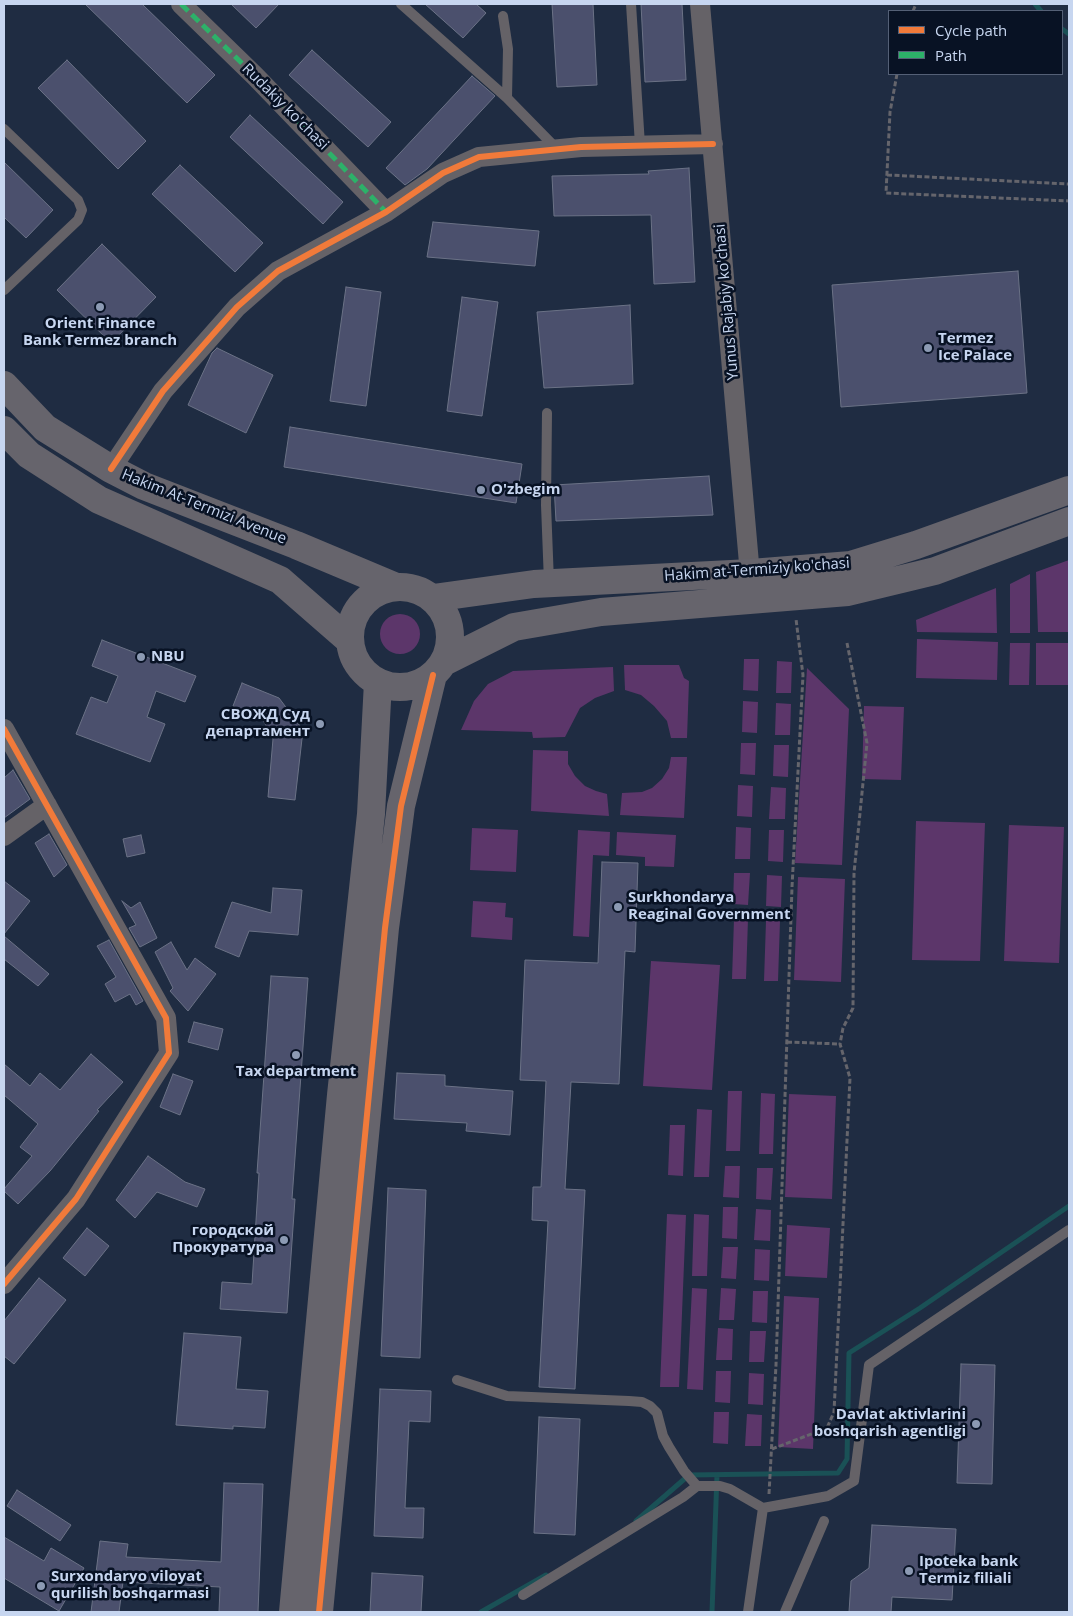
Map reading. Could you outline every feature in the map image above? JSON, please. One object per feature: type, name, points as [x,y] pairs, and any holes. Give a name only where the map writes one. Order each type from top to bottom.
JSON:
[{"type":"main road","name":"Hakim At-Termizi Avenue","points":[[4,385],[45,428],[111,469],[144,486],[296,545],[396,587]]},
{"type":"main road","points":[[4,430],[29,455],[99,500],[280,580],[350,641]]},
{"type":"main road","name":"Hakim at-Termiziy ko'chasi","points":[[433,598],[550,583],[751,573],[850,565],[916,545],[1069,490]]},
{"type":"main road","name":"Hakim at-Termiziy ko'chasi","points":[[439,668],[514,627],[601,612],[848,592],[935,571],[1069,521]]},
{"type":"main road","points":[[319,1612],[385,928],[402,806],[439,668],[450,645],[450,628],[444,612],[433,598],[422,591],[410,587],[396,587],[381,590],[368,598],[358,610],[351,625],[350,641],[354,658],[364,672],[378,682],[392,687],[407,687],[421,683],[439,668]]},
{"type":"main road","points":[[293,1612],[341,1095],[371,814],[378,682]]},
{"type":"street","name":"Rudakiy ko'chasi","points":[[181,4],[262,83],[386,212]]},
{"type":"street","name":"Yunus Rajabiy ko'chasi","points":[[700,4],[752,600]]},
{"type":"street","points":[[111,469],[163,391],[237,307],[278,271],[386,212],[444,174],[479,157],[581,147],[713,144]]},
{"type":"street","points":[[4,729],[166,1018],[169,1053],[76,1199],[4,1284]]},
{"type":"street","points":[[4,836],[47,806]]},
{"type":"lane","points":[[401,4],[507,98],[557,149]]},
{"type":"lane","points":[[631,4],[640,145]]},
{"type":"lane","points":[[503,16],[508,49],[507,98]]},
{"type":"lane","points":[[4,129],[78,200],[82,210],[78,220],[4,290]]},
{"type":"lane","points":[[548,413],[546,505],[550,583]]},
{"type":"lane","points":[[523,1595],[683,1497],[697,1486],[720,1486],[730,1489],[763,1508],[828,1496],[854,1481],[869,1365],[1069,1230]]},
{"type":"lane","points":[[457,1380],[507,1396],[642,1402],[650,1406],[657,1413],[663,1436],[669,1448],[684,1471],[697,1486]]},
{"type":"lane","points":[[748,1612],[763,1508]]},
{"type":"lane","points":[[785,1612],[824,1521]]},
{"type":"path","points":[[897,75],[890,112],[886,193],[1069,201]]},
{"type":"path","points":[[887,175],[1069,184]]},
{"type":"path","points":[[769,1488],[772,1449],[792,887],[803,675],[793,596]]},
{"type":"path","points":[[772,1449],[827,1428],[834,1412],[850,1078],[840,1044],[843,1028],[852,1008],[854,873],[867,743],[846,643]]},
{"type":"path","points":[[787,1042],[840,1044]]},
{"type":"shaded area","points":[[1069,560],[1069,632],[1038,632],[1036,572]]},
{"type":"shaded area","points":[[1030,574],[1030,633],[1010,633],[1010,584]]},
{"type":"shaded area","points":[[996,588],[997,633],[917,632],[916,620]]},
{"type":"shaded area","points":[[404,614],[411,617],[417,623],[420,634],[419,642],[411,651],[404,654],[396,654],[389,651],[381,642],[380,630],[383,623],[392,615]]},
{"type":"shaded area","points":[[917,639],[998,642],[997,680],[916,678]]},
{"type":"shaded area","points":[[1010,643],[1030,643],[1029,685],[1009,685]]},
{"type":"shaded area","points":[[1036,643],[1069,643],[1069,685],[1036,685]]},
{"type":"shaded area","points":[[744,659],[759,659],[758,691],[743,690]]},
{"type":"shaded area","points":[[777,661],[792,662],[791,693],[776,693]]},
{"type":"shaded area","points":[[624,665],[679,665],[684,678],[689,681],[687,738],[671,738],[667,721],[654,706],[641,695],[625,690]]},
{"type":"shaded area","points":[[613,667],[614,691],[595,698],[580,708],[565,737],[533,738],[532,732],[461,730],[474,701],[488,684],[513,671]]},
{"type":"shaded area","points":[[807,668],[849,709],[842,865],[795,863]]},
{"type":"shaded area","points":[[743,701],[758,702],[757,733],[742,732]]},
{"type":"shaded area","points":[[776,703],[791,704],[790,735],[775,735]]},
{"type":"shaded area","points":[[864,706],[904,707],[901,780],[862,779]]},
{"type":"shaded area","points":[[741,743],[756,743],[755,775],[740,774]]},
{"type":"shaded area","points":[[774,745],[789,745],[788,777],[773,776]]},
{"type":"shaded area","points":[[533,750],[568,751],[568,764],[575,776],[585,786],[607,794],[609,816],[531,811]]},
{"type":"shaded area","points":[[671,757],[687,757],[684,818],[620,815],[622,793],[642,792],[652,788],[662,779],[669,768]]},
{"type":"shaded area","points":[[738,785],[753,786],[752,817],[737,816]]},
{"type":"shaded area","points":[[771,787],[786,788],[785,819],[769,819]]},
{"type":"shaded area","points":[[916,821],[985,823],[980,961],[912,960]]},
{"type":"shaded area","points":[[1009,825],[1064,827],[1059,963],[1004,961]]},
{"type":"shaded area","points":[[736,827],[751,828],[750,859],[735,859]]},
{"type":"shaded area","points":[[472,828],[518,830],[516,872],[470,870]]},
{"type":"shaded area","points":[[578,830],[610,832],[609,856],[593,855],[589,937],[573,936]]},
{"type":"shaded area","points":[[769,830],[784,830],[783,862],[768,861]]},
{"type":"shaded area","points":[[617,832],[676,835],[674,867],[645,866],[645,857],[616,855]]},
{"type":"shaded area","points":[[734,873],[750,873],[748,905],[733,904]]},
{"type":"shaded area","points":[[767,875],[782,876],[781,907],[766,906]]},
{"type":"shaded area","points":[[798,877],[845,879],[841,982],[794,980]]},
{"type":"shaded area","points":[[473,901],[506,903],[505,917],[513,918],[512,940],[471,937]]},
{"type":"shaded area","points":[[734,919],[748,919],[746,979],[732,979]]},
{"type":"shaded area","points":[[766,921],[780,921],[778,981],[764,981]]},
{"type":"shaded area","points":[[651,961],[720,965],[712,1090],[643,1086]]},
{"type":"shaded area","points":[[728,1091],[742,1091],[740,1151],[726,1151]]},
{"type":"shaded area","points":[[761,1093],[775,1094],[773,1154],[759,1154]]},
{"type":"shaded area","points":[[789,1094],[836,1096],[832,1199],[785,1197]]},
{"type":"shaded area","points":[[697,1109],[712,1110],[709,1177],[694,1177]]},
{"type":"shaded area","points":[[670,1125],[685,1125],[683,1176],[668,1175]]},
{"type":"shaded area","points":[[725,1166],[740,1166],[739,1198],[723,1197]]},
{"type":"shaded area","points":[[757,1168],[773,1168],[771,1200],[756,1199]]},
{"type":"shaded area","points":[[723,1207],[738,1207],[737,1239],[722,1238]]},
{"type":"shaded area","points":[[756,1209],[771,1210],[770,1241],[754,1240]]},
{"type":"shaded area","points":[[667,1214],[686,1215],[679,1387],[660,1387]]},
{"type":"shaded area","points":[[694,1214],[709,1215],[707,1276],[692,1276]]},
{"type":"shaded area","points":[[787,1225],[830,1228],[827,1278],[785,1276]]},
{"type":"shaded area","points":[[723,1247],[738,1247],[736,1279],[721,1278]]},
{"type":"shaded area","points":[[755,1249],[770,1250],[769,1281],[754,1280]]},
{"type":"shaded area","points":[[692,1288],[707,1289],[703,1390],[687,1389]]},
{"type":"shaded area","points":[[721,1288],[736,1289],[734,1320],[719,1320]]},
{"type":"shaded area","points":[[753,1291],[768,1291],[767,1323],[752,1322]]},
{"type":"shaded area","points":[[784,1296],[819,1298],[813,1449],[778,1447]]},
{"type":"shaded area","points":[[718,1328],[733,1329],[732,1360],[716,1360]]},
{"type":"shaded area","points":[[750,1331],[766,1331],[764,1362],[749,1362]]},
{"type":"shaded area","points":[[716,1371],[731,1371],[730,1403],[715,1402]]},
{"type":"shaded area","points":[[749,1373],[764,1374],[763,1405],[748,1404]]},
{"type":"shaded area","points":[[714,1412],[729,1412],[728,1444],[713,1443]]},
{"type":"shaded area","points":[[747,1414],[762,1415],[761,1446],[745,1446]]},
{"type":"building","points":[[85,4],[142,4],[215,75],[187,103]]},
{"type":"building","points":[[231,4],[279,4],[256,28]]},
{"type":"building","points":[[425,4],[476,4],[486,13],[463,38]]},
{"type":"building","points":[[552,4],[593,4],[597,85],[557,87]]},
{"type":"building","points":[[641,4],[682,4],[686,80],[645,82]]},
{"type":"building","points":[[312,50],[391,122],[368,147],[289,75]]},
{"type":"building","points":[[67,60],[146,141],[118,169],[38,88]]},
{"type":"building","points":[[472,76],[495,96],[427,169],[405,185],[386,168]]},
{"type":"building","points":[[250,115],[343,202],[323,224],[230,137]]},
{"type":"building","points":[[4,162],[53,210],[26,238],[4,217]]},
{"type":"building","points":[[180,165],[263,243],[235,272],[152,194]]},
{"type":"building","points":[[689,168],[695,282],[654,284],[651,215],[554,216],[552,176],[649,174],[648,171]]},
{"type":"building","points":[[433,222],[539,231],[535,266],[427,257]]},
{"type":"building","points":[[102,244],[156,297],[111,343],[57,290]]},
{"type":"building","points":[[1018,271],[1027,393],[841,407],[832,285]]},
{"type":"building","points":[[346,287],[381,292],[366,406],[330,401]]},
{"type":"building","points":[[462,297],[498,302],[482,416],[447,411]]},
{"type":"building","points":[[630,305],[633,384],[544,388],[537,312]]},
{"type":"building","points":[[217,348],[273,375],[246,433],[188,405],[212,353]]},
{"type":"building","points":[[290,427],[522,464],[516,503],[284,467]]},
{"type":"building","points":[[709,476],[713,515],[556,521],[554,485]]},
{"type":"building","points":[[102,640],[196,676],[185,702],[156,691],[147,717],[165,724],[150,762],[76,734],[91,697],[107,703],[118,676],[92,666]]},
{"type":"building","points":[[242,683],[279,698],[303,730],[295,800],[268,797],[273,739],[263,720],[233,706]]},
{"type":"building","points":[[13,770],[30,799],[4,818],[4,778]]},
{"type":"building","points":[[49,834],[67,865],[54,877],[35,843]]},
{"type":"building","points":[[141,835],[145,853],[127,857],[123,839]]},
{"type":"building","points":[[602,862],[638,863],[635,952],[625,951],[619,1084],[571,1082],[565,1189],[585,1190],[575,1389],[539,1387],[548,1221],[532,1220],[533,1187],[541,1187],[546,1081],[520,1080],[525,960],[598,963]]},
{"type":"building","points":[[4,881],[30,901],[4,934]]},
{"type":"building","points":[[273,888],[302,890],[298,935],[249,931],[239,957],[215,947],[232,902],[271,913]]},
{"type":"building","points":[[122,901],[131,908],[140,902],[157,938],[140,947],[129,928],[136,925]]},
{"type":"building","points":[[4,936],[49,974],[38,986],[4,959]]},
{"type":"building","points":[[109,940],[143,1001],[136,1005],[130,994],[115,1002],[105,984],[116,977],[97,946]]},
{"type":"building","points":[[171,942],[187,970],[195,958],[216,974],[188,1011],[170,991],[173,988],[155,952]]},
{"type":"building","points":[[271,976],[308,978],[292,1199],[295,1199],[287,1313],[220,1309],[222,1282],[252,1284],[259,1173],[257,1173]]},
{"type":"building","points":[[194,1022],[223,1029],[218,1050],[188,1042]]},
{"type":"building","points":[[91,1054],[123,1082],[97,1110],[99,1111],[50,1171],[18,1204],[4,1189],[32,1156],[20,1147],[38,1124],[4,1095],[4,1064],[30,1086],[40,1073],[60,1090]]},
{"type":"building","points":[[397,1073],[445,1075],[445,1086],[513,1091],[510,1135],[466,1131],[467,1123],[394,1119]]},
{"type":"building","points":[[173,1074],[193,1081],[180,1115],[160,1107]]},
{"type":"building","points":[[148,1156],[185,1182],[205,1189],[197,1207],[157,1192],[135,1218],[116,1200]]},
{"type":"building","points":[[388,1188],[426,1190],[420,1358],[381,1356]]},
{"type":"building","points":[[87,1228],[109,1246],[85,1276],[63,1258]]},
{"type":"building","points":[[39,1278],[66,1300],[14,1364],[4,1356],[4,1321]]},
{"type":"building","points":[[184,1333],[241,1337],[236,1389],[268,1391],[265,1428],[233,1426],[233,1429],[176,1425]]},
{"type":"building","name":"Davlat aktivlarini boshqarish agentligi","points":[[961,1364],[995,1365],[992,1484],[957,1483]]},
{"type":"building","points":[[380,1389],[431,1391],[430,1422],[409,1421],[405,1508],[424,1508],[423,1538],[374,1536]]},
{"type":"building","points":[[539,1417],[580,1419],[575,1535],[534,1533]]},
{"type":"building","points":[[224,1483],[263,1484],[258,1612],[219,1612],[220,1587],[123,1582],[119,1612],[91,1612],[100,1541],[128,1544],[126,1557],[221,1562]]},
{"type":"building","points":[[17,1490],[71,1525],[60,1541],[7,1506]]},
{"type":"building","name":"Ipoteka bank Termiz filiali","points":[[872,1525],[956,1529],[952,1600],[892,1597],[891,1612],[849,1612],[851,1581],[869,1568]]},
{"type":"building","points":[[4,1537],[44,1561],[51,1548],[84,1568],[59,1611],[4,1578]]},
{"type":"building","points":[[372,1573],[423,1576],[421,1612],[370,1612]]},
{"type":"waterway","points":[[1035,4],[1040,10]]},
{"type":"waterway","points":[[1063,30],[1069,34]]},
{"type":"waterway","points":[[636,1521],[689,1475],[838,1473],[847,1459],[849,1353],[920,1308],[1069,1206]]},
{"type":"waterway","points":[[712,1612],[717,1475]]},
{"type":"waterway","points":[[481,1612],[546,1575]]},
{"type":"marked path","points":[[181,4],[255,76],[386,212]]},
{"type":"cycle path","points":[[111,469],[163,391],[237,307],[278,271],[386,212],[443,173],[479,157],[581,147],[713,144]]},
{"type":"cycle path","points":[[319,1612],[385,928],[401,806],[433,675]]},
{"type":"cycle path","points":[[4,729],[166,1018],[169,1053],[76,1199],[4,1284]]},
{"type":"place","name":"Orient Finance Bank Termez branch","points":[[100,307]]},
{"type":"place","name":"Termez Ice Palace","points":[[928,348]]},
{"type":"place","name":"O'zbegim","points":[[481,490]]},
{"type":"place","name":"NBU","points":[[141,657]]},
{"type":"place","name":"СВОЖД Суд департамент","points":[[320,724]]},
{"type":"place","name":"Surkhondarya Reaginal Government","points":[[618,907]]},
{"type":"place","name":"Tax department","points":[[296,1055]]},
{"type":"place","name":"городской Прокуратура","points":[[284,1240]]},
{"type":"place","name":"Davlat aktivlarini boshqarish agentligi","points":[[976,1424]]},
{"type":"place","name":"Ipoteka bank Termiz filiali","points":[[909,1571]]},
{"type":"place","name":"Surxondaryo viloyat qurilish boshqarmasi","points":[[41,1586]]}]
